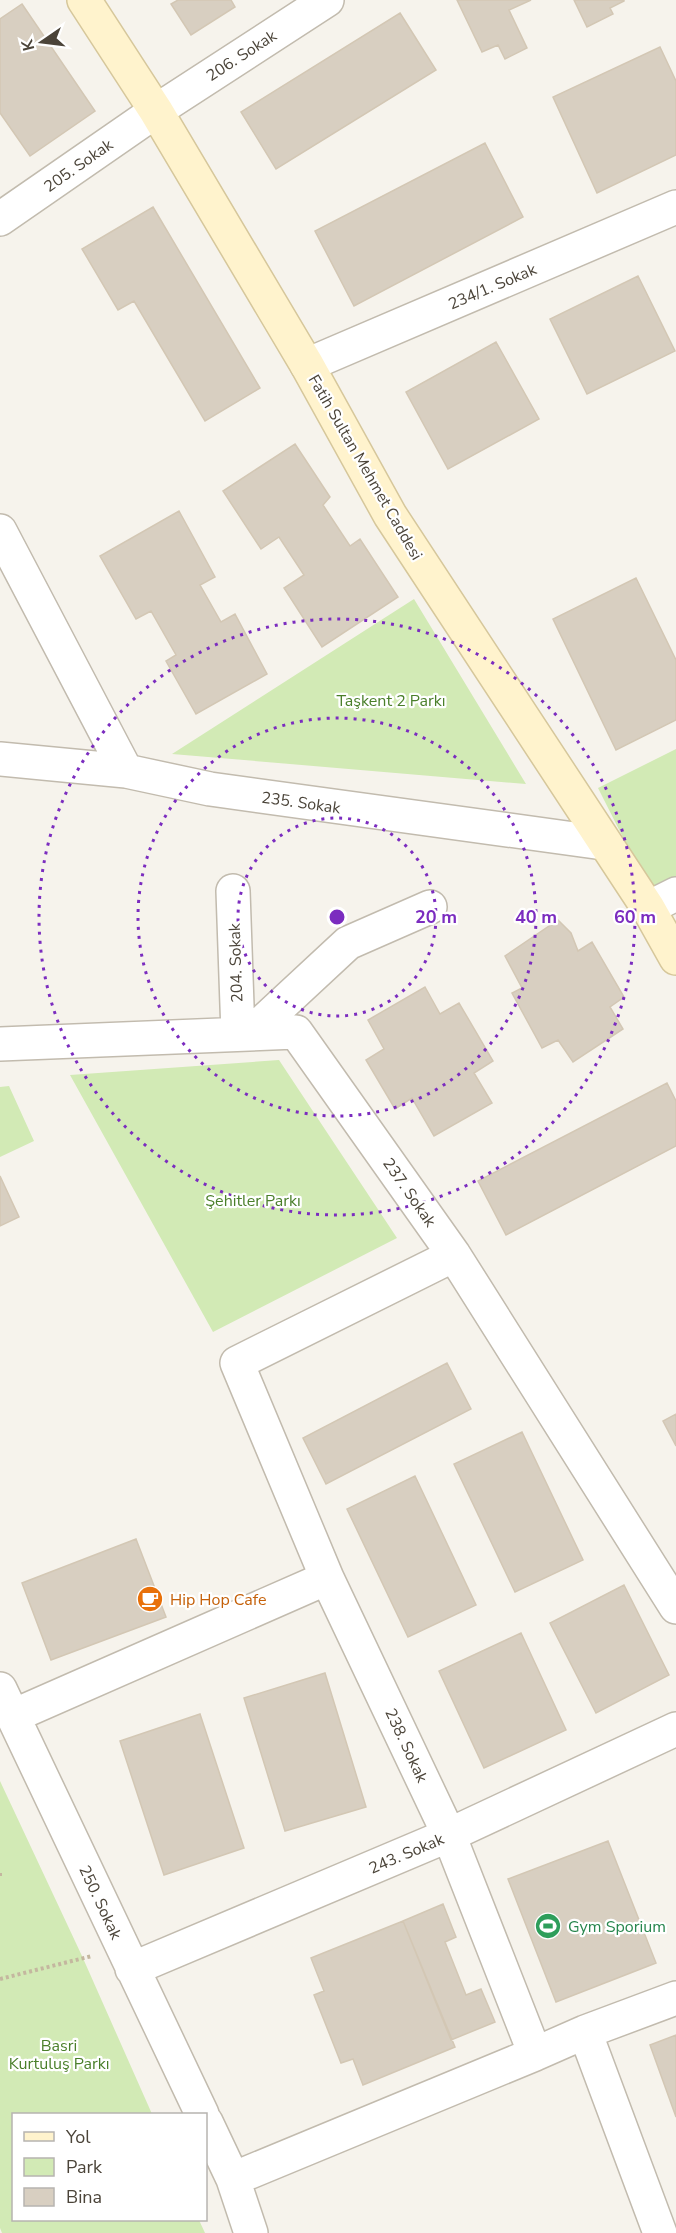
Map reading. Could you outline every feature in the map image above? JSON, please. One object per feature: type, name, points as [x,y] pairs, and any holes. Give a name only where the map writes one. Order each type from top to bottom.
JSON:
[{"type":"main road","name":"Fatih Sultan Mehmet Caddesi","points":[[84,0],[156,111],[308,365],[390,515],[603,843],[662,901],[676,958]]},
{"type":"street","name":"206. Sokak","points":[[156,111],[327,0]]},
{"type":"street","name":"205. Sokak","points":[[0,219],[156,111]]},
{"type":"street","name":"234/1. Sokak","points":[[308,365],[673,216]]},
{"type":"street","points":[[0,531],[126,771]]},
{"type":"street","name":"235. Sokak","points":[[0,759],[126,771],[240,794],[603,843]]},
{"type":"street","name":"204. Sokak","points":[[232,891],[244,1034]]},
{"type":"street","points":[[244,1034],[348,942],[430,907]]},
{"type":"street","name":"237. Sokak","points":[[0,1044],[296,1032],[454,1255],[676,1607]]},
{"type":"street","name":"238. Sokak","points":[[454,1255],[237,1363],[327,1578],[449,1835],[535,2054]]},
{"type":"street","points":[[7,1703],[327,1578]]},
{"type":"street","name":"250. Sokak","points":[[7,1703],[201,2113]]},
{"type":"street","name":"243. Sokak","points":[[128,1959],[449,1835],[676,1729]]},
{"type":"street","points":[[233,2179],[585,2032],[676,1998]]},
{"type":"street","points":[[585,2032],[660,2233]]},
{"type":"street","points":[[207,2124],[233,2179],[251,2233]]},
{"type":"path","points":[[0,1979],[128,1959]]},
{"type":"green space","name":"Taşkent 2 Parkı","points":[[414,599],[526,784],[172,754]]},
{"type":"green space","points":[[676,749],[676,878],[650,891],[598,788]]},
{"type":"green space","name":"Şehitler Parkı","points":[[279,1060],[397,1238],[213,1332],[70,1075]]},
{"type":"green space","points":[[9,1086],[34,1141],[0,1157],[0,1087]]},
{"type":"green space","name":"Basri Kurtuluş Parkı","points":[[0,1781],[82,1956],[152,2113],[12,2113],[12,2221],[199,2221],[205,2233],[2,2233],[0,2228]]},
{"type":"building","points":[[178,0],[231,0],[235,7],[191,35],[171,4]]},
{"type":"building","points":[[457,0],[531,0],[509,10],[527,48],[505,59],[498,45],[482,52]]},
{"type":"building","points":[[574,0],[624,1],[610,8],[613,14],[587,27]]},
{"type":"building","points":[[22,4],[95,111],[30,156],[0,113],[0,19]]},
{"type":"building","points":[[400,13],[436,70],[276,169],[241,112]]},
{"type":"building","points":[[660,47],[676,81],[676,155],[597,193],[553,97]]},
{"type":"building","points":[[485,143],[523,217],[354,306],[315,231]]},
{"type":"building","points":[[153,207],[260,388],[205,421],[134,301],[118,310],[82,249]]},
{"type":"building","points":[[638,276],[675,351],[587,394],[550,319]]},
{"type":"building","points":[[496,342],[539,419],[448,469],[406,392]]},
{"type":"building","points":[[295,444],[330,497],[323,505],[350,546],[360,539],[398,597],[322,647],[284,588],[304,575],[279,537],[261,549],[223,491]]},
{"type":"building","points":[[179,511],[215,577],[200,585],[221,622],[235,614],[267,674],[196,714],[166,661],[176,655],[151,611],[136,619],[100,556]]},
{"type":"building","points":[[636,578],[676,660],[676,720],[616,750],[553,619]]},
{"type":"building","points":[[558,920],[571,933],[578,951],[592,942],[624,997],[610,1007],[623,1029],[573,1062],[558,1040],[542,1048],[512,993],[522,988],[505,956]]},
{"type":"building","points":[[425,987],[440,1014],[459,1003],[493,1061],[474,1073],[492,1103],[434,1136],[412,1098],[395,1109],[366,1060],[384,1049],[368,1020]]},
{"type":"building","points":[[667,1083],[676,1101],[676,1146],[506,1235],[478,1181]]},
{"type":"building","points":[[0,1176],[19,1217],[0,1226]]},
{"type":"building","points":[[447,1363],[471,1409],[326,1484],[303,1438]]},
{"type":"building","points":[[676,1414],[676,1446],[663,1421]]},
{"type":"building","points":[[522,1432],[583,1560],[515,1592],[454,1464]]},
{"type":"building","points":[[415,1476],[476,1605],[408,1637],[347,1509]]},
{"type":"building","points":[[136,1539],[166,1617],[51,1660],[22,1583]]},
{"type":"building","points":[[624,1585],[669,1675],[596,1713],[550,1623]]},
{"type":"building","points":[[521,1633],[566,1730],[484,1768],[439,1671]]},
{"type":"building","points":[[325,1673],[366,1807],[285,1831],[244,1698]]},
{"type":"building","points":[[200,1714],[244,1848],[164,1875],[120,1741]]},
{"type":"building","points":[[608,1841],[656,1963],[556,2002],[508,1879]]},
{"type":"building","points":[[443,1904],[456,1937],[445,1942],[466,1995],[481,1989],[495,2022],[451,2040],[403,1921]]},
{"type":"building","points":[[403,1921],[455,2047],[363,2085],[353,2059],[341,2063],[314,1995],[324,1991],[311,1958]]},
{"type":"building","points":[[676,2035],[676,2117],[650,2045]]},
{"type":"place","name":"Hip Hop Cafe","points":[[150,1599]]},
{"type":"place","name":"Gym Sporium","points":[[548,1926]]}]
